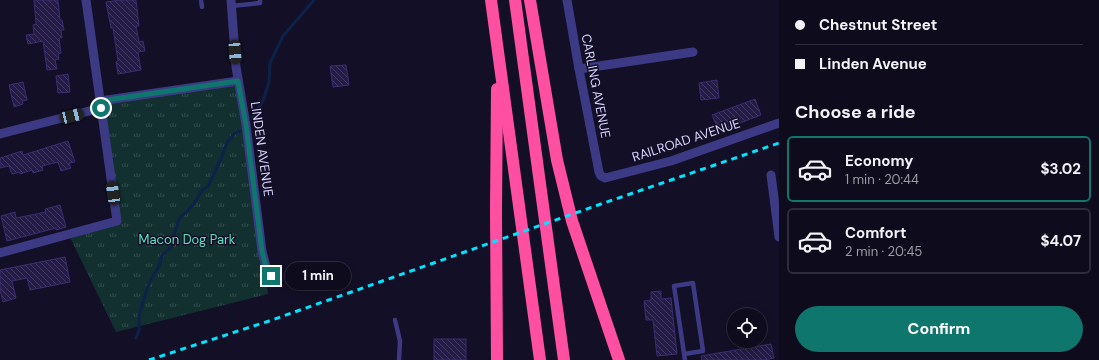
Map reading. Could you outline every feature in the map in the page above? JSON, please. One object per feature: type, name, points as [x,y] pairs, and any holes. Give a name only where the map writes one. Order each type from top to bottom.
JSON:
[{"type":"highway","points":[[491,0],[540,360]]},
{"type":"highway","points":[[514,0],[564,360]]},
{"type":"highway","points":[[530,0],[551,131],[572,221],[619,360]]},
{"type":"highway","points":[[496,360],[495,133],[498,55]]},
{"type":"street","points":[[0,253],[117,221],[86,0]]},
{"type":"street","name":"CARLING AVENUE","points":[[566,0],[601,176]]},
{"type":"street","name":"LINDEN AVENUE","points":[[231,3],[236,67],[246,125],[262,251],[267,271],[271,276]]},
{"type":"street","points":[[579,69],[693,52]]},
{"type":"street","points":[[0,134],[101,105],[238,81]]},
{"type":"street","name":"RAILROAD AVENUE","points":[[601,176],[605,178],[671,161],[779,124]]},
{"type":"street","points":[[771,175],[779,237]]},
{"type":"lane","points":[[201,0],[202,8]]},
{"type":"lane","points":[[231,3],[260,3],[260,0]]},
{"type":"lane","points":[[684,354],[703,351],[692,282],[674,286],[684,354],[685,360]]},
{"type":"lane","points":[[395,320],[400,341],[399,360]]},
{"type":"green space","name":"Macon Dog Park","points":[[238,82],[268,294],[116,332],[68,233],[118,220],[100,101]]},
{"type":"building","points":[[34,0],[58,0],[60,20],[62,20],[64,30],[61,30],[62,38],[59,38],[61,53],[58,54],[59,59],[55,60],[57,69],[47,70],[43,41],[28,44],[26,35],[34,34],[33,25],[36,24]]},
{"type":"building","points":[[136,0],[139,26],[136,26],[139,42],[143,41],[145,51],[138,52],[141,70],[118,74],[116,62],[118,61],[113,28],[111,28],[106,2]]},
{"type":"building","points":[[346,65],[349,85],[333,87],[330,66]]},
{"type":"building","points":[[68,74],[70,92],[58,93],[56,76]]},
{"type":"building","points":[[717,80],[719,98],[701,100],[699,83]]},
{"type":"building","points":[[23,82],[27,100],[22,101],[23,104],[14,107],[9,85]]},
{"type":"building","points":[[755,99],[761,115],[719,131],[712,115]]},
{"type":"building","points":[[68,141],[75,162],[69,163],[71,168],[61,171],[58,162],[42,166],[43,170],[33,173],[32,170],[20,174],[20,172],[12,174],[9,166],[0,168],[0,158],[22,151],[23,155]]},
{"type":"building","points":[[60,205],[66,227],[56,230],[56,228],[7,241],[1,216],[15,212],[16,218],[46,212],[45,209]]},
{"type":"building","points":[[65,257],[70,282],[30,290],[27,278],[12,281],[16,298],[3,302],[0,290],[0,270]]},
{"type":"building","points":[[661,291],[661,299],[671,298],[677,354],[657,356],[653,320],[646,320],[644,301],[651,300],[651,292]]},
{"type":"building","points":[[434,339],[466,339],[466,360],[434,360]]},
{"type":"building","points":[[771,344],[774,358],[764,360],[702,360],[701,356],[748,348],[767,348],[767,345]]},
{"type":"waterway","points":[[252,117],[263,101],[269,82],[270,63],[283,36],[314,0]]},
{"type":"waterway","points":[[136,338],[139,330],[139,315],[149,283],[159,266],[162,255],[171,247],[173,243],[173,238],[179,219],[194,204],[202,190],[208,186],[227,143],[234,134],[240,131]]},
{"type":"railway","points":[[149,360],[269,321],[779,143]]},
{"type":"route","points":[[101,108],[100,101],[238,81],[246,125],[262,251],[267,271],[271,276]]}]
